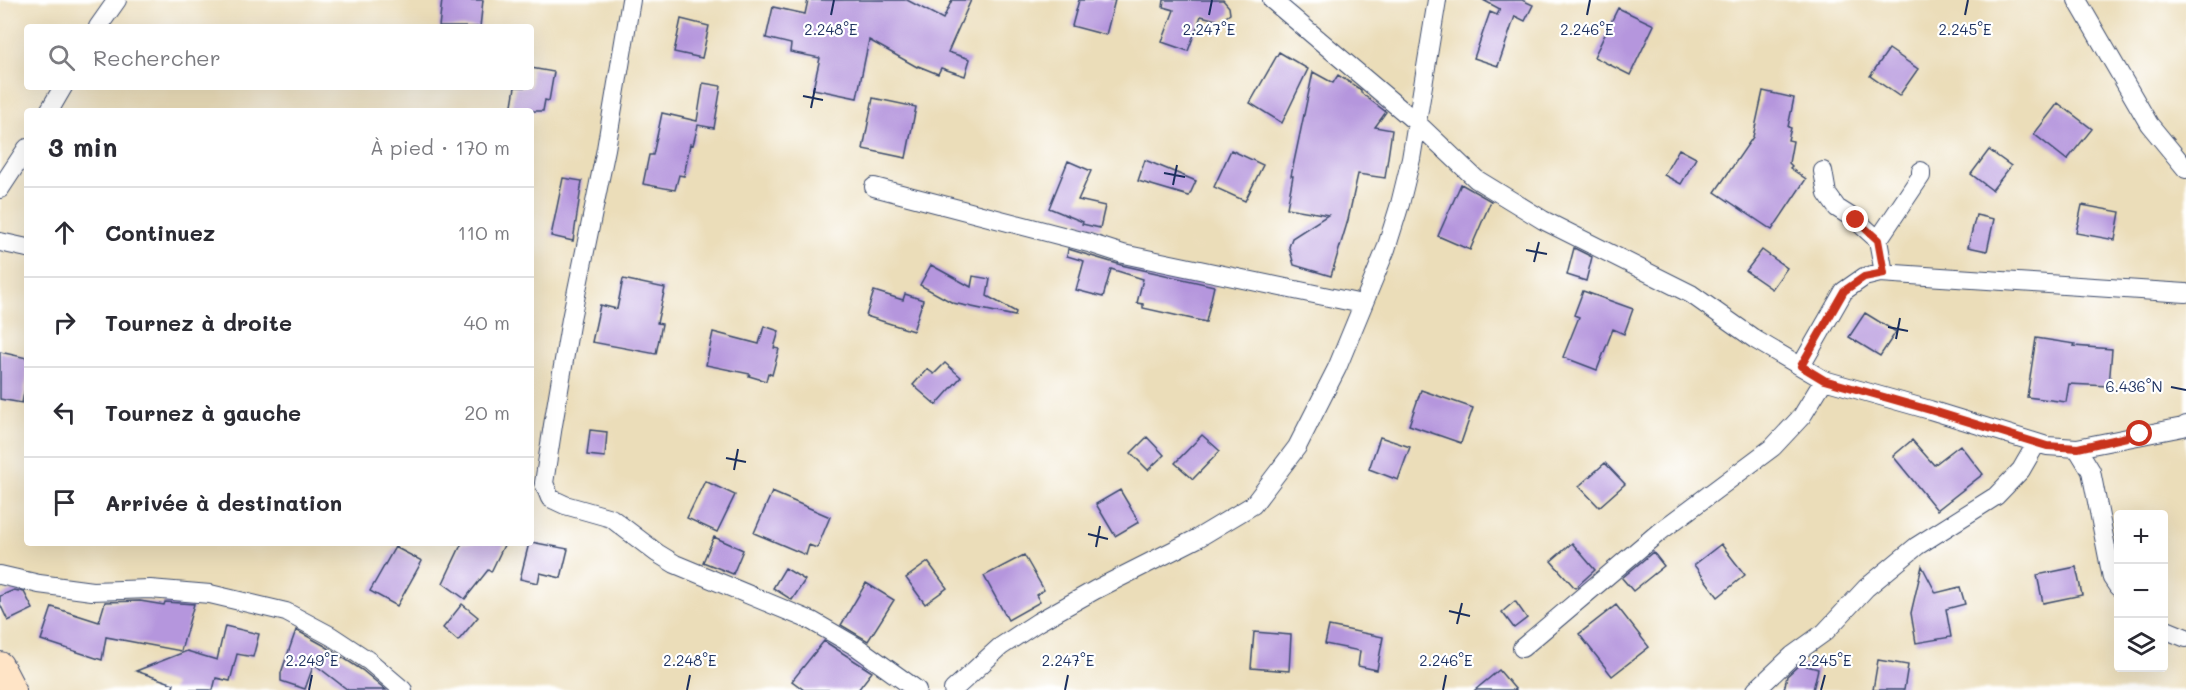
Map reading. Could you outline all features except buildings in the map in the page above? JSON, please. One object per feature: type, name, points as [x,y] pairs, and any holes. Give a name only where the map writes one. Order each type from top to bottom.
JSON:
[{"type":"street","points":[[100,24],[117,0]]},
{"type":"street","points":[[631,0],[606,149],[571,319],[553,425],[544,483],[550,498],[565,505],[611,518],[675,564],[812,621],[857,647],[917,690]]},
{"type":"street","points":[[1272,0],[1417,123],[1476,178],[1543,220],[1691,294],[1756,340],[1824,380],[1930,410],[2036,444],[2078,448],[2186,425]]},
{"type":"street","points":[[954,690],[1000,647],[1038,622],[1095,590],[1198,538],[1253,505],[1297,447],[1337,368],[1386,249],[1400,204],[1417,123],[1437,0]]},
{"type":"street","points":[[2077,0],[2149,124],[2186,169]]},
{"type":"street","points":[[51,108],[61,90]]},
{"type":"street","points":[[0,189],[24,153]]},
{"type":"street","points":[[1823,171],[1827,194],[1837,208],[1856,220],[1878,240],[1884,273]]},
{"type":"street","points":[[1878,240],[1921,176],[1921,171]]},
{"type":"street","points":[[874,187],[1123,254],[1362,304]]},
{"type":"street","points":[[0,242],[24,247]]},
{"type":"street","points":[[1801,366],[1844,291],[1864,277],[1884,273],[2186,293]]},
{"type":"street","points":[[1522,648],[1658,533],[1773,447],[1802,416],[1824,380]]},
{"type":"street","points":[[1756,690],[1793,655],[1825,632],[1866,588],[1917,546],[1996,496],[2021,470],[2036,444]]},
{"type":"street","points":[[2078,448],[2091,471],[2114,581]]},
{"type":"street","points":[[0,575],[39,584],[92,591],[150,590],[210,594],[286,612],[331,636],[369,661],[404,690]]},
{"type":"street","points":[[2168,631],[2186,638]]},
{"type":"street","points":[[0,665],[13,690]]},
{"type":"route","points":[[1856,220],[1878,240],[1884,273],[1864,277],[1844,291],[1801,366],[1824,380],[1930,410],[2036,444],[2078,448],[2140,434]]}]
